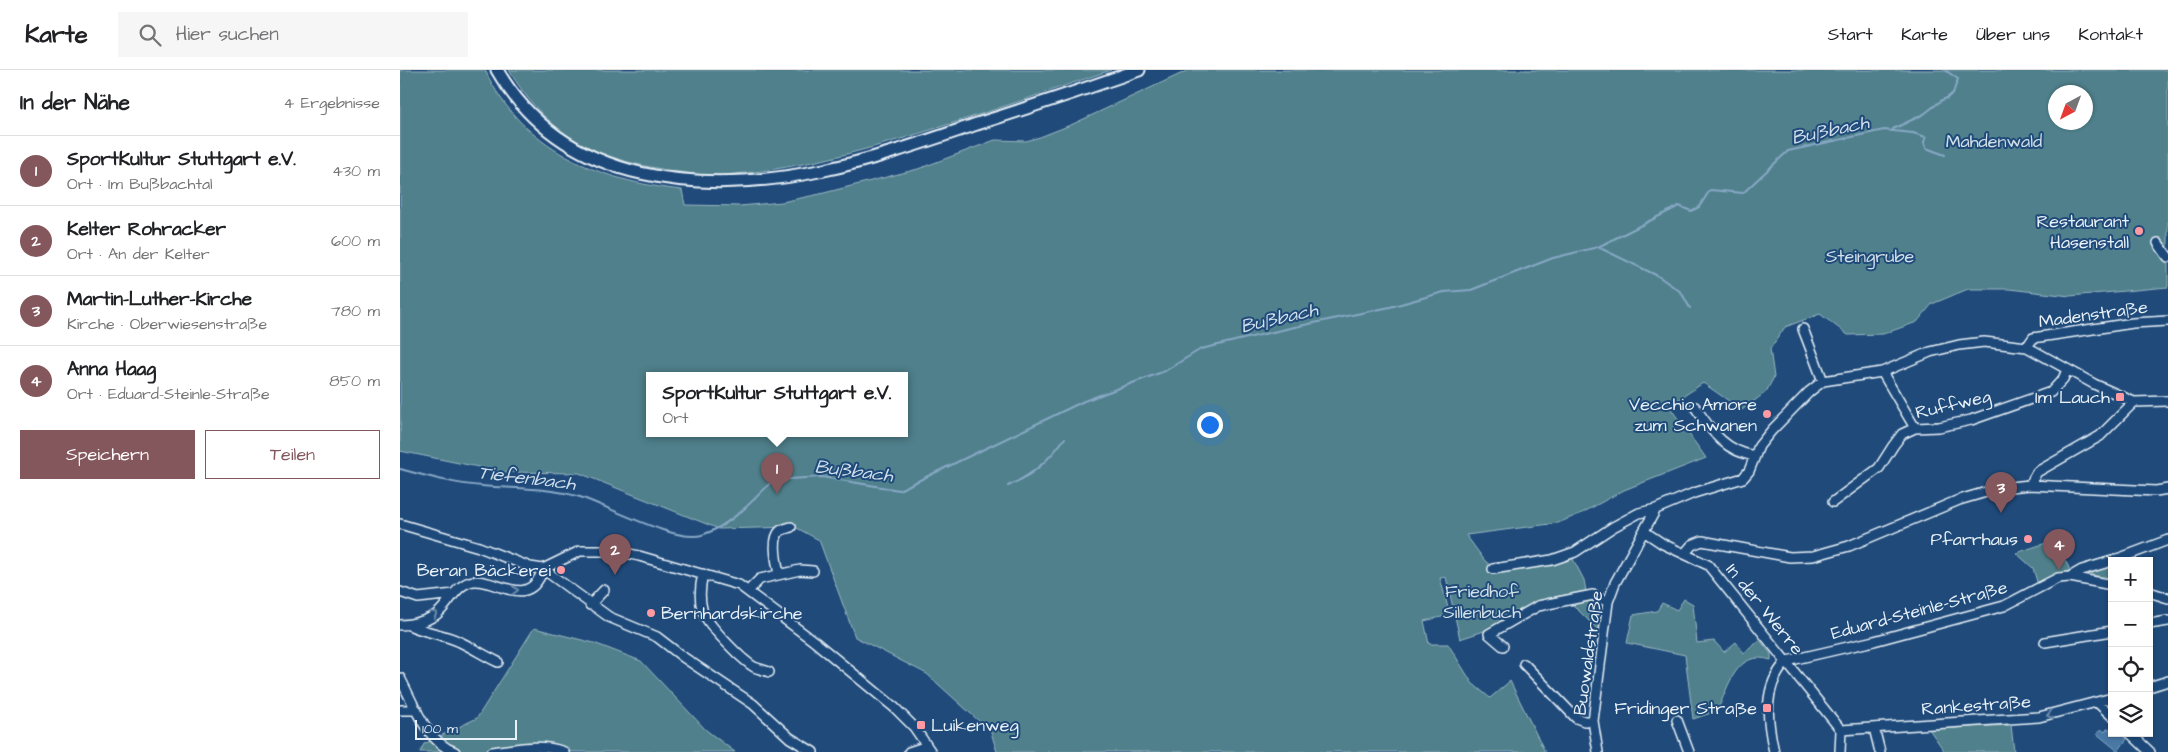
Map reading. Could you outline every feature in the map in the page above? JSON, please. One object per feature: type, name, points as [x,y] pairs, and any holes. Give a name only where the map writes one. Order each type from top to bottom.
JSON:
[{"type":"main road","points":[[497,70],[517,100],[531,115],[548,130],[584,153],[621,168],[642,174],[690,181],[723,182],[778,178],[856,163],[1139,70]]},
{"type":"street","points":[[2158,243],[2168,257]]},
{"type":"street","name":"Madenstraße","points":[[2027,347],[2033,338],[2133,322],[2168,321]]},
{"type":"street","points":[[1803,330],[1823,381]]},
{"type":"street","points":[[1493,569],[1552,560],[1567,555],[1639,513],[1656,509],[1694,493],[1743,478],[1749,471],[1754,456],[1772,430],[1809,392],[1823,381],[1882,372],[1930,352],[1959,345],[1984,342],[2027,347],[2067,370],[2134,402],[2168,401]]},
{"type":"street","name":"Ruffweg","points":[[1833,502],[1879,468],[1902,434],[1915,428],[1939,427],[1971,420],[2051,392],[2067,370]]},
{"type":"street","points":[[1882,372],[1915,428]]},
{"type":"street","points":[[2030,485],[2037,472],[2100,436],[2134,402]]},
{"type":"street","points":[[1695,407],[1728,446],[1737,452],[1754,456]]},
{"type":"street","points":[[1685,553],[1692,545],[1702,541],[1790,557],[1814,556],[1850,546],[1975,495],[2000,488],[2030,485],[2156,491],[2168,489]]},
{"type":"street","name":"Buowaldstraße","points":[[1598,752],[1593,721],[1608,602],[1615,583],[1645,532],[1656,509]]},
{"type":"street","points":[[400,524],[479,547],[530,567],[543,569],[610,617],[657,637],[683,657],[753,704],[790,738],[812,751],[823,752]]},
{"type":"street","points":[[779,574],[775,554],[777,535],[780,531],[791,527]]},
{"type":"street","name":"In der Werre","points":[[1645,532],[1663,544],[1708,565],[1841,730]]},
{"type":"street","name":"Eduard-Steinle-Straße","points":[[2123,557],[2168,540]]},
{"type":"street","points":[[404,625],[437,614],[462,586],[474,581],[511,591],[519,591],[536,581],[543,569],[580,551],[624,552],[739,585],[748,591],[815,642],[896,708],[929,749],[909,752]]},
{"type":"street","name":"Eduard-Steinle-Straße","points":[[1787,661],[1874,641],[2004,606],[2058,578],[2070,577],[2082,570],[2108,562]]},
{"type":"street","points":[[748,591],[760,579],[800,570],[813,571]]},
{"type":"street","points":[[703,574],[699,589],[702,611],[710,625],[747,662],[755,668],[769,672]]},
{"type":"street","points":[[2070,577],[2108,584]]},
{"type":"street","points":[[590,604],[604,590]]},
{"type":"street","points":[[400,592],[418,598],[454,594]]},
{"type":"street","points":[[2153,593],[2168,598]]},
{"type":"street","points":[[1504,646],[1488,634],[1538,606],[1593,595],[1608,602]]},
{"type":"street","points":[[2153,623],[2168,621]]},
{"type":"street","points":[[404,625],[425,633],[461,642],[478,653],[498,662]]},
{"type":"street","points":[[2045,642],[2108,632]]},
{"type":"street","points":[[1774,752],[1767,708],[1768,698],[1777,671],[1787,661]]},
{"type":"street","points":[[1524,664],[1576,718],[1584,721],[1593,721]]},
{"type":"street","points":[[400,678],[433,736],[441,744],[455,752]]},
{"type":"street","points":[[2153,686],[2168,681]]},
{"type":"street","name":"Rankestraße","points":[[1841,730],[2028,719],[2108,699]]},
{"type":"street","points":[[2097,702],[2108,712]]},
{"type":"street","points":[[400,710],[417,710]]},
{"type":"street","points":[[1677,720],[1688,752]]},
{"type":"street","points":[[1874,728],[1880,752]]},
{"type":"street","points":[[1840,752],[1841,730]]},
{"type":"street","points":[[2134,737],[2150,752]]},
{"type":"street","points":[[492,752],[537,746],[554,748],[564,752]]},
{"type":"green space","points":[[400,70],[485,70],[501,98],[520,121],[542,141],[566,157],[621,179],[651,186],[682,190],[685,205],[740,206],[782,202],[918,169],[995,140],[1026,141],[1040,137],[1073,124],[1189,70],[2168,70],[2168,287],[2070,296],[2009,289],[1968,289],[1932,304],[1917,322],[1883,334],[1848,335],[1820,314],[1785,327],[1770,349],[1774,377],[1766,392],[1742,410],[1703,383],[1669,406],[1706,458],[1624,490],[1582,513],[1558,523],[1466,535],[1485,561],[1498,571],[1572,557],[1584,580],[1586,591],[1537,602],[1487,630],[1460,639],[1446,577],[1440,578],[1450,615],[1424,621],[1429,644],[1448,644],[1472,683],[1490,698],[1510,681],[1545,752],[997,752],[991,732],[927,674],[855,637],[819,540],[795,527],[719,529],[579,473],[503,472],[400,451]]},
{"type":"green space","points":[[509,70],[1111,70],[948,125],[824,160],[747,173],[712,175],[677,172],[627,162],[586,146],[551,123],[536,108]]},
{"type":"green space","points":[[2055,540],[2070,570],[2038,585],[2033,568],[2016,553]]},
{"type":"green space","points":[[2108,565],[2108,577],[2082,574]]},
{"type":"green space","points":[[1684,599],[1693,604],[1697,643],[1714,641],[1724,652],[1736,642],[1744,653],[1760,640],[1771,654],[1771,660],[1759,658],[1749,660],[1742,665],[1730,681],[1717,711],[1693,719],[1685,655],[1627,643],[1633,615],[1657,611],[1662,603],[1677,610]]},
{"type":"green space","points":[[1597,602],[1602,608],[1598,630],[1572,604]]},
{"type":"green space","points":[[534,628],[594,643],[641,661],[706,730],[735,752],[420,752],[424,744],[477,718]]},
{"type":"green space","points":[[2011,725],[2014,752],[1945,752],[1929,729]]},
{"type":"water","points":[[2101,729],[2105,732],[2108,729],[2108,737],[2125,737],[2127,739],[2118,751],[2097,734]]},
{"type":"waterway","name":"Bußbach","points":[[1893,129],[1924,114],[1953,93],[1958,79],[1945,70]]},
{"type":"waterway","name":"Bußbach","points":[[400,469],[482,486],[556,491],[580,497],[659,529],[690,536],[702,535],[732,519],[750,504],[773,480],[822,477],[899,490],[1084,401],[1165,371],[1201,349],[1390,307],[1444,292],[1471,290],[1553,258],[1598,247],[1679,206],[1691,211],[1699,207],[1710,190],[1743,193],[1788,151],[1884,130],[1913,133],[1926,137],[1924,142],[1926,148],[1945,155]]},
{"type":"waterway","points":[[1598,247],[1658,276],[1681,292],[1690,308]]},
{"type":"waterway","points":[[1008,486],[1040,466],[1065,438]]},
{"type":"place","name":"Restaurant Hasenstall","points":[[2139,231]]},
{"type":"place","name":"Im Lauch","points":[[2120,397]]},
{"type":"place","name":"Vecchio Amore zum Schwanen","points":[[1767,414]]},
{"type":"place","name":"SportKultur Stuttgart e.V.","points":[[777,494]]},
{"type":"place","name":"Martin-Luther-Kirche","points":[[2001,513]]},
{"type":"place","name":"Pfarrhaus","points":[[2028,539]]},
{"type":"place","name":"Beran Bäckerei","points":[[561,570]]},
{"type":"place","name":"Anna Haag","points":[[2059,570]]},
{"type":"place","name":"Kelter Rohracker","points":[[615,575]]},
{"type":"place","name":"Bernhardskirche","points":[[651,613]]},
{"type":"place","name":"Fridinger Straße","points":[[1767,708]]},
{"type":"place","name":"Luikenweg","points":[[921,725]]},
{"type":"park label","name":"Mahdenwald","points":[[1994,141]]},
{"type":"park label","name":"Steingrube","points":[[1870,256]]},
{"type":"park label","name":"Friedhof Sillenbuch","points":[[1482,601]]},
{"type":"water label","name":"Tiefenbach","points":[[527,477]]}]
